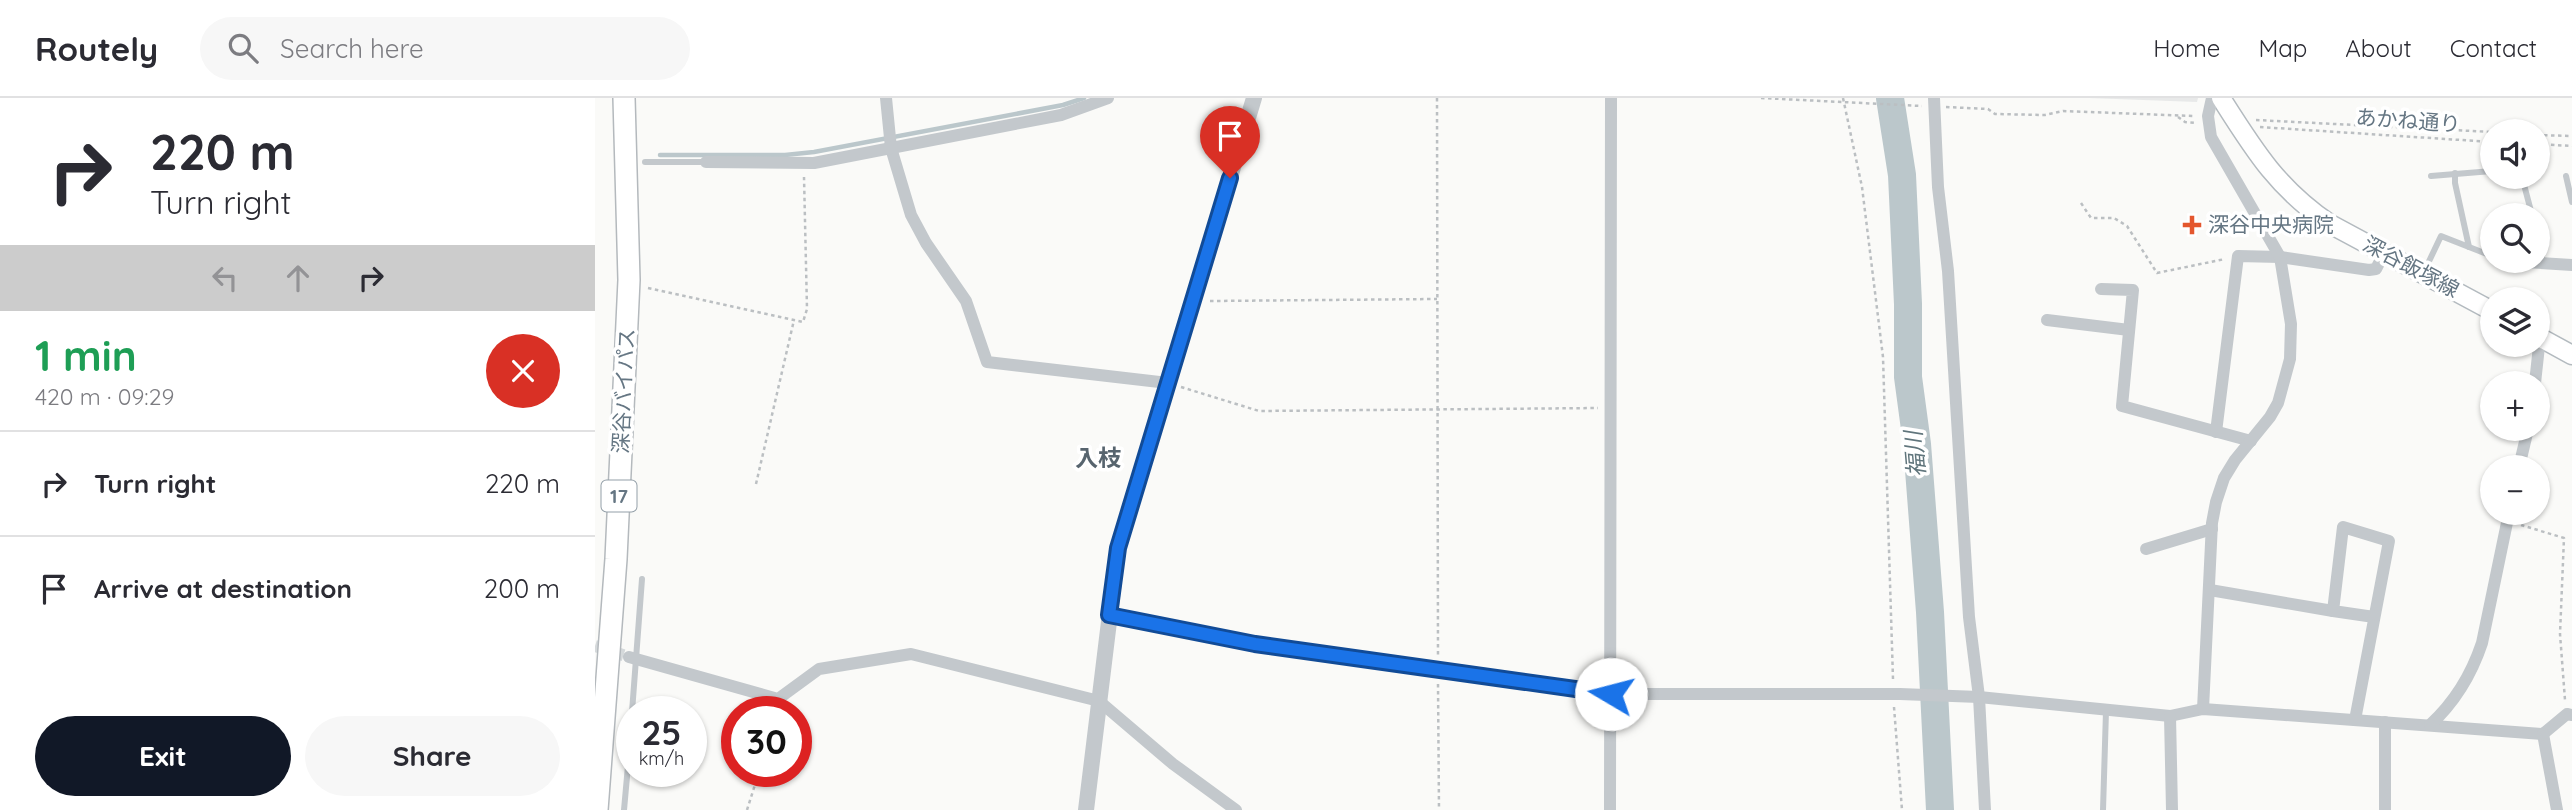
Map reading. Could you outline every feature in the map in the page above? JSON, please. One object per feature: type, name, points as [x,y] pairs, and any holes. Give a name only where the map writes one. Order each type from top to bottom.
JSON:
[{"type":"highway","name":"深谷バイパス","points":[[597,810],[616,559],[629,280],[624,98]]},
{"type":"main road","name":"深谷飯塚線","points":[[2221,98],[2274,177],[2306,208],[2330,224],[2480,305]]},
{"type":"main road","points":[[2550,343],[2572,355]]},
{"type":"street","points":[[886,98],[891,148],[916,228],[966,300],[987,362],[1168,383]]},
{"type":"street","points":[[706,162],[803,163],[1061,115],[1108,98]]},
{"type":"street","points":[[1086,810],[1118,548],[1254,98]]},
{"type":"street","points":[[1609,810],[1611,98]]},
{"type":"street","points":[[2203,709],[2212,529],[2216,502],[2224,478],[2279,403],[2290,359],[2291,324],[2280,257],[2211,136],[2208,116],[2212,98]]},
{"type":"street","points":[[1933,103],[1956,388],[1973,697],[1985,810]]},
{"type":"street","points":[[2216,432],[2238,256],[2280,257],[2369,270],[2375,269],[2384,253]]},
{"type":"street","points":[[2550,264],[2572,265]]},
{"type":"street","points":[[2101,289],[2133,290],[2122,406],[2251,441]]},
{"type":"street","points":[[2047,320],[2129,330]]},
{"type":"street","points":[[2430,725],[2447,709],[2475,664],[2482,643],[2506,525]]},
{"type":"street","points":[[2333,611],[2343,527],[2389,541],[2355,720]]},
{"type":"street","points":[[2146,549],[2212,529]]},
{"type":"street","points":[[2210,590],[2374,617]]},
{"type":"street","points":[[1109,615],[1255,644],[1611,694],[1896,694],[1973,697],[2170,716],[2203,709],[2468,730],[2543,733],[2569,714]]},
{"type":"street","points":[[633,658],[778,699],[819,669],[911,654],[1099,701],[1173,764],[1235,810]]},
{"type":"street","points":[[2170,716],[2172,810]]},
{"type":"street","points":[[2385,722],[2385,810]]},
{"type":"street","points":[[2543,733],[2557,810]]},
{"type":"lane","points":[[645,162],[706,162]]},
{"type":"lane","points":[[2431,176],[2480,172]]},
{"type":"lane","points":[[2455,173],[2469,247]]},
{"type":"lane","points":[[2565,176],[2572,202]]},
{"type":"lane","points":[[2423,274],[2441,236],[2480,251]]},
{"type":"lane","points":[[632,696],[633,658],[642,579]]},
{"type":"lane","points":[[2103,810],[2106,711]]},
{"type":"lane","points":[[624,810],[626,787]]},
{"type":"path","points":[[1437,98],[1439,810]]},
{"type":"path","points":[[1761,98],[1844,100],[1852,103],[1933,103],[1988,109],[1995,114],[2045,115],[2063,111],[2208,116]]},
{"type":"path","points":[[1844,100],[1862,187],[1883,357],[1902,810]]},
{"type":"path","name":"あかね通り","points":[[2236,122],[2480,132]]},
{"type":"path","name":"あかね通り","points":[[2236,122],[2480,141]]},
{"type":"path","points":[[2550,135],[2572,136]]},
{"type":"path","points":[[2550,145],[2572,146]]},
{"type":"path","points":[[643,286],[803,322],[807,309],[803,163]]},
{"type":"path","points":[[2081,203],[2091,218],[2114,218],[2127,226],[2157,273],[2238,256]]},
{"type":"path","points":[[1193,301],[1437,299]]},
{"type":"path","points":[[756,484],[794,320]]},
{"type":"path","points":[[1168,383],[1259,411],[1611,408]]},
{"type":"path","points":[[2529,525],[2564,538],[2560,634],[2569,714]]},
{"type":"path","points":[[747,810],[754,787]]},
{"type":"shaded area","points":[[2089,98],[2198,98],[2197,102]]},
{"type":"waterway","points":[[660,155],[785,155],[814,152],[1063,105],[1084,98]]},
{"type":"waterway","name":"福川","points":[[1890,98],[1902,175],[1908,304],[1908,377],[1917,444],[1930,612],[1940,810]]},
{"type":"tunnel","points":[[595,646],[629,657]]},
{"type":"place","name":"深谷中央病院","points":[[2192,225]]},
{"type":"district","name":"入枝","points":[[1098,458]]},
{"type":"route","points":[[1230,178],[1118,548],[1109,615],[1255,644],[1611,694]]}]
